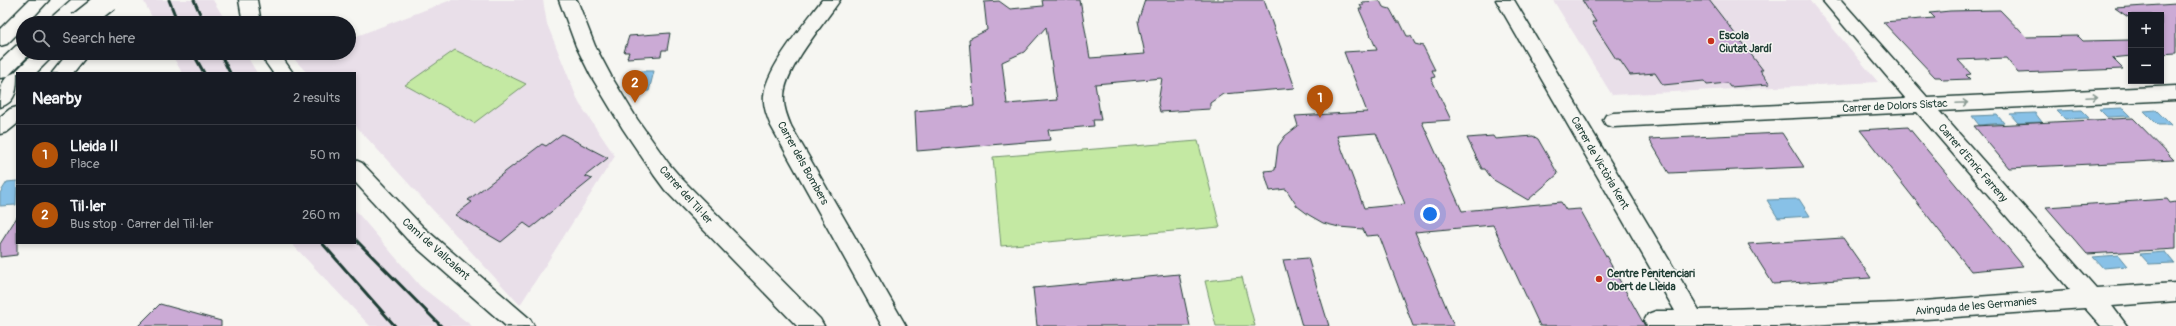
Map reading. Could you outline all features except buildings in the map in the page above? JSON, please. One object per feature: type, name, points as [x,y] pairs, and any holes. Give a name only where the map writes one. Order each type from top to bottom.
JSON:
[{"type":"street","points":[[63,16],[83,0]]},
{"type":"street","points":[[88,16],[108,0]]},
{"type":"street","points":[[248,0],[251,16]]},
{"type":"street","name":"Carrer del Til·ler","points":[[568,0],[591,59],[620,108],[658,164],[673,184],[812,326]]},
{"type":"street","name":"Carrer dels Bombers","points":[[831,0],[783,72],[774,92],[775,110],[781,126],[894,326]]},
{"type":"street","name":"Carrer de Victòria Kent","points":[[1505,0],[1694,322]]},
{"type":"street","name":"Carrer d'Enric Farreny","points":[[1831,0],[2115,326]]},
{"type":"street","points":[[27,16],[42,2]]},
{"type":"street","points":[[0,40],[16,26]]},
{"type":"street","points":[[0,72],[16,57]]},
{"type":"street","points":[[25,72],[38,60]]},
{"type":"street","points":[[63,72],[73,60]]},
{"type":"street","points":[[275,60],[282,72]]},
{"type":"street","points":[[0,100],[16,80]]},
{"type":"street","name":"Carrer de Dolors Sistac","points":[[1613,120],[2176,93]]},
{"type":"street","points":[[0,127],[16,115]]},
{"type":"street","name":"Camí de Vallcalent","points":[[356,169],[415,233],[522,326]]},
{"type":"street","name":"Avinguda de les Germanies","points":[[1656,321],[1694,322],[1897,312],[2176,292]]},
{"type":"shaded area","points":[[143,0],[213,0],[223,16],[151,16]]},
{"type":"shaded area","points":[[451,0],[543,0],[547,24],[579,103],[615,156],[520,305],[356,126],[356,72],[306,72],[295,60],[356,60],[356,36]]},
{"type":"shaded area","name":"Escola Ciutat Jardí","points":[[1553,0],[1809,0],[1878,82],[1612,95]]},
{"type":"shaded area","points":[[175,60],[249,60],[256,72],[181,72]]},
{"type":"shaded area","points":[[356,211],[420,286],[472,326],[370,326],[292,244],[356,244]]},
{"type":"green space","points":[[455,50],[526,84],[474,123],[405,85]]},
{"type":"green space","points":[[1198,141],[1220,227],[1001,246],[993,157]]},
{"type":"green space","points":[[1242,277],[1255,326],[1216,326],[1205,281]]},
{"type":"water","points":[[641,71],[654,71],[649,91],[636,92]]},
{"type":"water","points":[[2123,108],[2131,116],[2107,117],[2099,109]]},
{"type":"water","points":[[2081,110],[2089,118],[2065,119],[2057,111]]},
{"type":"water","points":[[2156,110],[2171,125],[2158,125],[2144,111]]},
{"type":"water","points":[[2035,113],[2042,122],[2018,123],[2010,114]]},
{"type":"water","points":[[1997,115],[2004,123],[1979,125],[1972,116]]},
{"type":"water","points":[[16,181],[16,205],[0,206],[0,193],[7,182]]},
{"type":"water","points":[[1799,199],[1810,216],[1778,218],[1767,200]]},
{"type":"water","points":[[2165,252],[2174,263],[2149,264],[2140,254]]},
{"type":"water","points":[[2118,255],[2127,266],[2103,268],[2093,257]]},
{"type":"railway","points":[[169,0],[175,16]]},
{"type":"railway","points":[[194,0],[201,16]]},
{"type":"railway","points":[[197,60],[203,72]]},
{"type":"railway","points":[[224,60],[230,72]]},
{"type":"railway","points":[[356,240],[441,326]]},
{"type":"railway","points":[[323,244],[395,326]]},
{"type":"place","name":"Escola Ciutat Jardí","points":[[1711,41]]},
{"type":"place","name":"Til·ler","points":[[635,103]]},
{"type":"place","name":"Lleida II","points":[[1320,118]]},
{"type":"place","name":"Centre Penitenciari Obert de Lleida","points":[[1599,279]]}]
